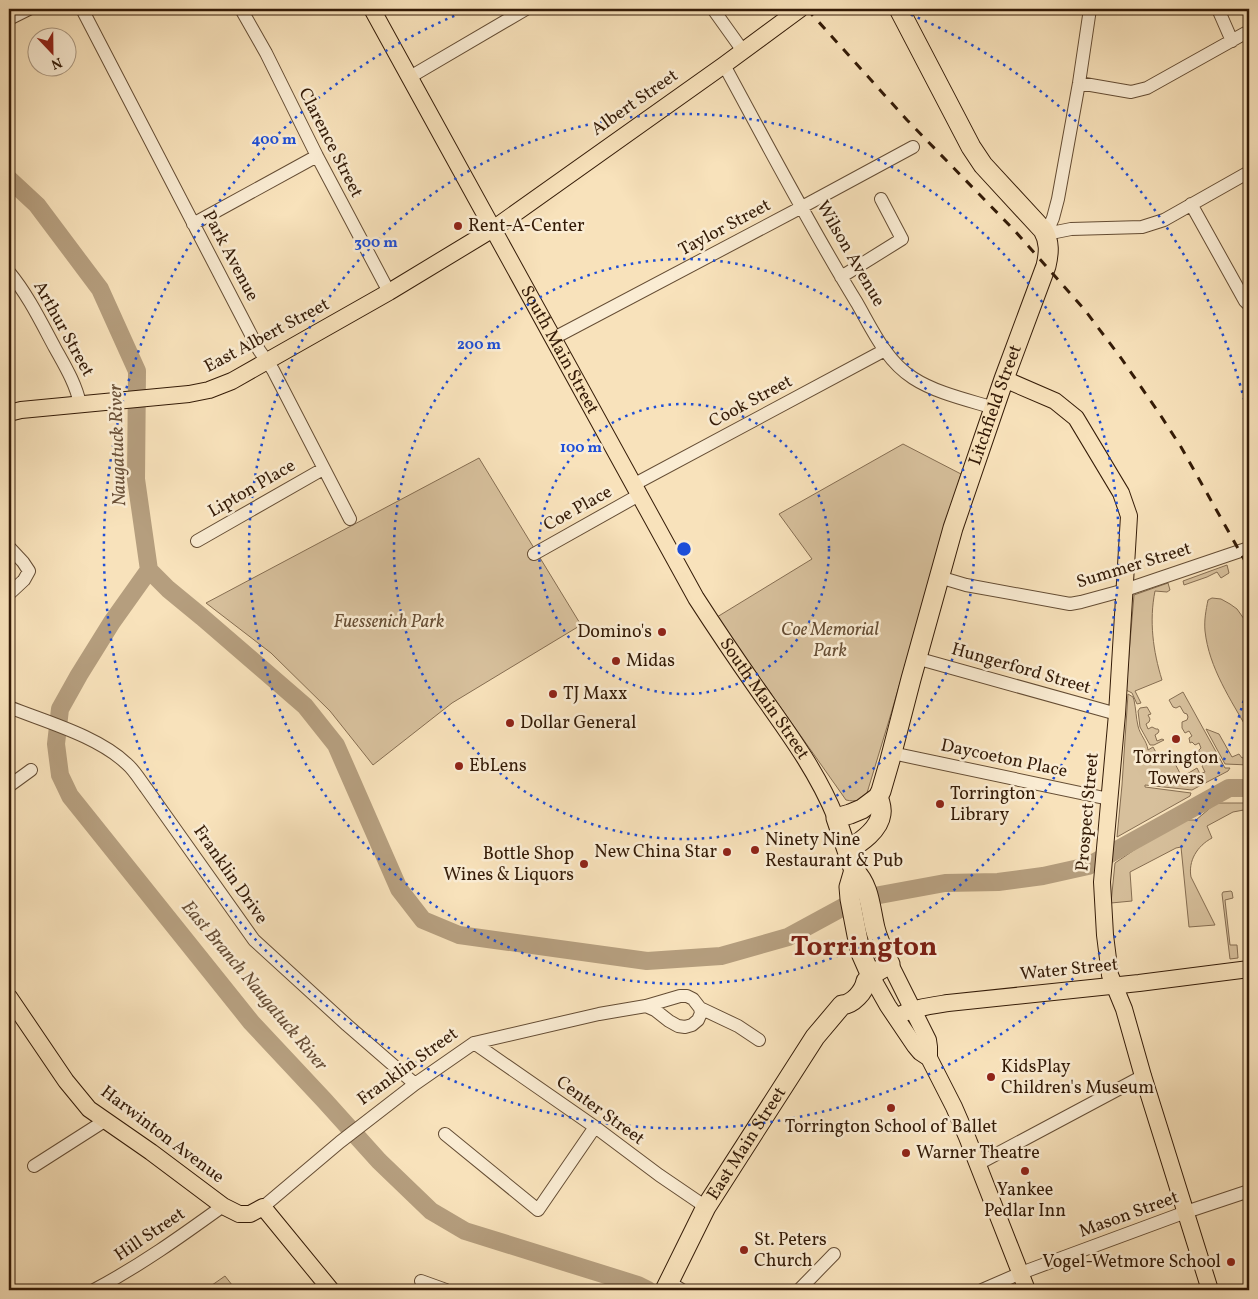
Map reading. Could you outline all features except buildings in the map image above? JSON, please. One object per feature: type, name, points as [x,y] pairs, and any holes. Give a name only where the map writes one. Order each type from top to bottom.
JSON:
[{"type":"highway","points":[[899,9],[971,147],[983,165],[1040,225],[1046,234]]},
{"type":"highway","name":"Litchfield Street","points":[[848,850],[865,838],[878,821],[881,810],[878,797],[892,753],[916,658],[953,528],[1004,379],[1046,266],[1049,248],[1046,234]]},
{"type":"highway","points":[[836,818],[857,812],[878,797]]},
{"type":"highway","name":"South Main Street","points":[[836,818],[854,870],[850,884],[871,908],[877,936],[890,964]]},
{"type":"highway","name":"South Main Street","points":[[858,891],[853,917],[868,974]]},
{"type":"highway","name":"East Main Street","points":[[671,1287],[706,1208],[815,1037],[842,1005],[842,998],[853,985],[868,974],[890,964]]},
{"type":"main road","name":"South Main Street","points":[[372,9],[696,598],[803,755],[822,787],[836,818]]},
{"type":"main road","name":"Albert Street","points":[[493,229],[800,9]]},
{"type":"main road","name":"East Albert Street","points":[[9,413],[21,410],[189,394],[217,388],[267,362],[389,292],[493,229]]},
{"type":"main road","name":"Prospect Street","points":[[1004,379],[1055,401],[1076,418],[1121,493],[1129,516],[1117,714],[1102,882],[1105,935],[1110,975],[1124,1009],[1210,1290]]},
{"type":"main road","points":[[890,964],[928,1040],[929,1058]]},
{"type":"main road","name":"Water Street","points":[[896,1017],[913,1010],[948,1003],[1249,969]]},
{"type":"main road","points":[[868,974],[917,1048],[929,1058],[960,1121],[1027,1290]]},
{"type":"main road","name":"Harwinton Avenue","points":[[9,997],[66,1081],[89,1109],[151,1152],[223,1206]]},
{"type":"main road","name":"Franklin Street","points":[[223,1206],[239,1214],[250,1214],[264,1206]]},
{"type":"main road","points":[[264,1206],[331,1290]]},
{"type":"street","points":[[9,19],[29,9]]},
{"type":"street","name":"Park Avenue","points":[[82,9],[259,350],[273,370],[350,519]]},
{"type":"street","name":"Clarence Street","points":[[241,9],[266,53],[317,156],[389,292]]},
{"type":"street","points":[[410,77],[526,9]]},
{"type":"street","points":[[713,9],[743,50]]},
{"type":"street","name":"Litchfield Street","points":[[1046,234],[1052,223],[1056,208],[1079,83],[1090,9]]},
{"type":"street","points":[[1218,9],[1232,40]]},
{"type":"street","points":[[1079,83],[1131,92],[1147,88],[1249,31]]},
{"type":"street","name":"Wilson Avenue","points":[[724,65],[841,277],[885,350],[898,366],[912,378],[947,394],[994,408]]},
{"type":"street","name":"Taylor Street","points":[[554,338],[913,147]]},
{"type":"street","points":[[193,224],[317,156]]},
{"type":"street","points":[[1046,234],[1071,229],[1142,227],[1164,220],[1249,172]]},
{"type":"street","points":[[841,277],[902,240],[881,199]]},
{"type":"street","points":[[1191,204],[1249,305]]},
{"type":"street","name":"Arthur Street","points":[[9,272],[35,309],[71,378],[80,404]]},
{"type":"street","name":"Cook Street","points":[[636,490],[885,350]]},
{"type":"street","name":"Lipton Place","points":[[197,540],[323,468]]},
{"type":"street","name":"Coe Place","points":[[534,554],[636,490]]},
{"type":"street","points":[[9,546],[29,572],[24,580],[9,594]]},
{"type":"street","name":"Summer Street","points":[[939,577],[966,585],[1070,604],[1125,590],[1249,548]]},
{"type":"street","name":"Hungerford Street","points":[[916,658],[1117,714]]},
{"type":"street","name":"Franklin Drive","points":[[9,707],[80,735],[112,751],[128,764],[254,940],[347,1025],[416,1084]]},
{"type":"street","name":"Daycoeton Place","points":[[892,753],[1109,799]]},
{"type":"street","points":[[10,784],[31,770]]},
{"type":"street","name":"Franklin Street","points":[[264,1206],[363,1124],[474,1043],[599,1014],[646,1006],[680,996],[687,996],[693,999],[700,1008]]},
{"type":"street","points":[[646,1006],[655,1010],[669,1021],[685,1028],[698,1020],[701,1013],[700,1008]]},
{"type":"street","points":[[700,1008],[738,1026],[759,1040]]},
{"type":"street","name":"Center Street","points":[[474,1043],[595,1127],[706,1208]]},
{"type":"street","points":[[978,1164],[1143,1076]]},
{"type":"street","points":[[34,1166],[106,1120]]},
{"type":"street","points":[[445,1134],[538,1210],[595,1127]]},
{"type":"street","name":"Mason Street","points":[[982,1290],[1021,1273],[1186,1212],[1249,1191]]},
{"type":"street","name":"Hill Street","points":[[94,1290],[127,1273],[172,1244],[223,1206]]},
{"type":"street","points":[[799,1290],[834,1254]]},
{"type":"street","points":[[422,1281],[446,1290]]},
{"type":"green space","name":"Coe Memorial Park","points":[[903,444],[961,474],[867,793],[860,799],[849,801],[846,800],[717,617],[812,559],[779,514]]},
{"type":"green space","name":"Fuessenich Park","points":[[479,458],[581,625],[452,703],[373,765],[330,711],[271,653],[206,603]]},
{"type":"green space","points":[[1227,565],[1229,573],[1221,578],[1217,572],[1184,585],[1183,581]]},
{"type":"green space","points":[[1168,583],[1170,590],[1167,592],[1155,591],[1152,613],[1154,647],[1162,680],[1135,691],[1141,703],[1137,704],[1132,693],[1126,690],[1134,595]]},
{"type":"green space","points":[[1212,598],[1221,599],[1237,609],[1249,626],[1249,732],[1228,696],[1216,671],[1207,645],[1205,619],[1208,600]]},
{"type":"green space","points":[[1183,692],[1225,768],[1230,768],[1228,771],[1192,790],[1145,785],[1145,787],[1191,793],[1190,796],[1117,837],[1128,694],[1133,697],[1138,726],[1148,750],[1153,747],[1162,763],[1172,758],[1182,777],[1197,768],[1200,774],[1205,772],[1202,766],[1204,764],[1203,760],[1208,761],[1210,755],[1203,753],[1199,755],[1201,748],[1199,743],[1195,745],[1192,742],[1190,743],[1189,738],[1192,736],[1189,731],[1185,733],[1182,728],[1182,722],[1187,720],[1187,714],[1184,713],[1180,706],[1173,707],[1169,700]]},
{"type":"green space","points":[[1147,707],[1151,714],[1148,715],[1150,719],[1146,724],[1148,729],[1152,727],[1158,729],[1158,733],[1155,735],[1157,741],[1164,740],[1154,745],[1150,745],[1140,727],[1138,711],[1140,708]]},
{"type":"green space","points":[[1206,729],[1219,734],[1232,757],[1239,754],[1242,758],[1249,755],[1249,765],[1225,764]]},
{"type":"green space","points":[[1216,803],[1249,803],[1249,809],[1233,812],[1207,826],[1212,838],[1202,845],[1192,860],[1191,877],[1215,925],[1189,927],[1181,847],[1130,872],[1132,901],[1111,903],[1115,863],[1178,820],[1196,820]]},
{"type":"green space","points":[[1231,891],[1233,898],[1225,900],[1230,945],[1237,945],[1238,958],[1230,959],[1222,894],[1223,892]]},
{"type":"green space","points":[[225,1276],[236,1290],[205,1290]]},
{"type":"waterway","name":"Naugatuck River","points":[[9,179],[37,205],[100,289],[137,371],[136,479],[149,570]]},
{"type":"waterway","points":[[149,570],[168,589],[305,706],[336,745],[399,889],[423,920],[459,935],[647,961],[721,956],[788,937],[858,899],[945,883],[998,882],[1043,876],[1088,866],[1229,788],[1249,788]]},
{"type":"waterway","name":"East Branch Naugatuck River","points":[[149,570],[112,622],[60,709],[56,744],[60,775],[70,796],[251,1022],[379,1161],[431,1211],[465,1231],[638,1285],[648,1290]]},
{"type":"railway","points":[[807,9],[907,120],[1014,230],[1084,309],[1121,358],[1181,447],[1249,568]]},
{"type":"place","name":"Rent-A-Center","points":[[458,226]]},
{"type":"place","name":"Domino's","points":[[662,632]]},
{"type":"place","name":"Midas","points":[[616,661]]},
{"type":"place","name":"TJ Maxx","points":[[553,694]]},
{"type":"place","name":"Dollar General","points":[[510,723]]},
{"type":"place","name":"Torrington Towers","points":[[1176,739]]},
{"type":"place","name":"EbLens","points":[[459,766]]},
{"type":"place","name":"Torrington Library","points":[[940,804]]},
{"type":"place","name":"Ninety Nine Restaurant & Pub","points":[[755,850]]},
{"type":"place","name":"New China Star","points":[[727,852]]},
{"type":"place","name":"Bottle Shop Wines & Liquors","points":[[584,864]]},
{"type":"place","name":"KidsPlay Children's Museum","points":[[991,1077]]},
{"type":"place","name":"Torrington School of Ballet","points":[[891,1108]]},
{"type":"place","name":"Warner Theatre","points":[[906,1153]]},
{"type":"place","name":"Yankee Pedlar Inn","points":[[1025,1171]]},
{"type":"place","name":"St. Peters Church","points":[[744,1250]]},
{"type":"place","name":"Vogel-Wetmore School","points":[[1231,1262]]},
{"type":"district","name":"Torrington","points":[[864,947]]}]
